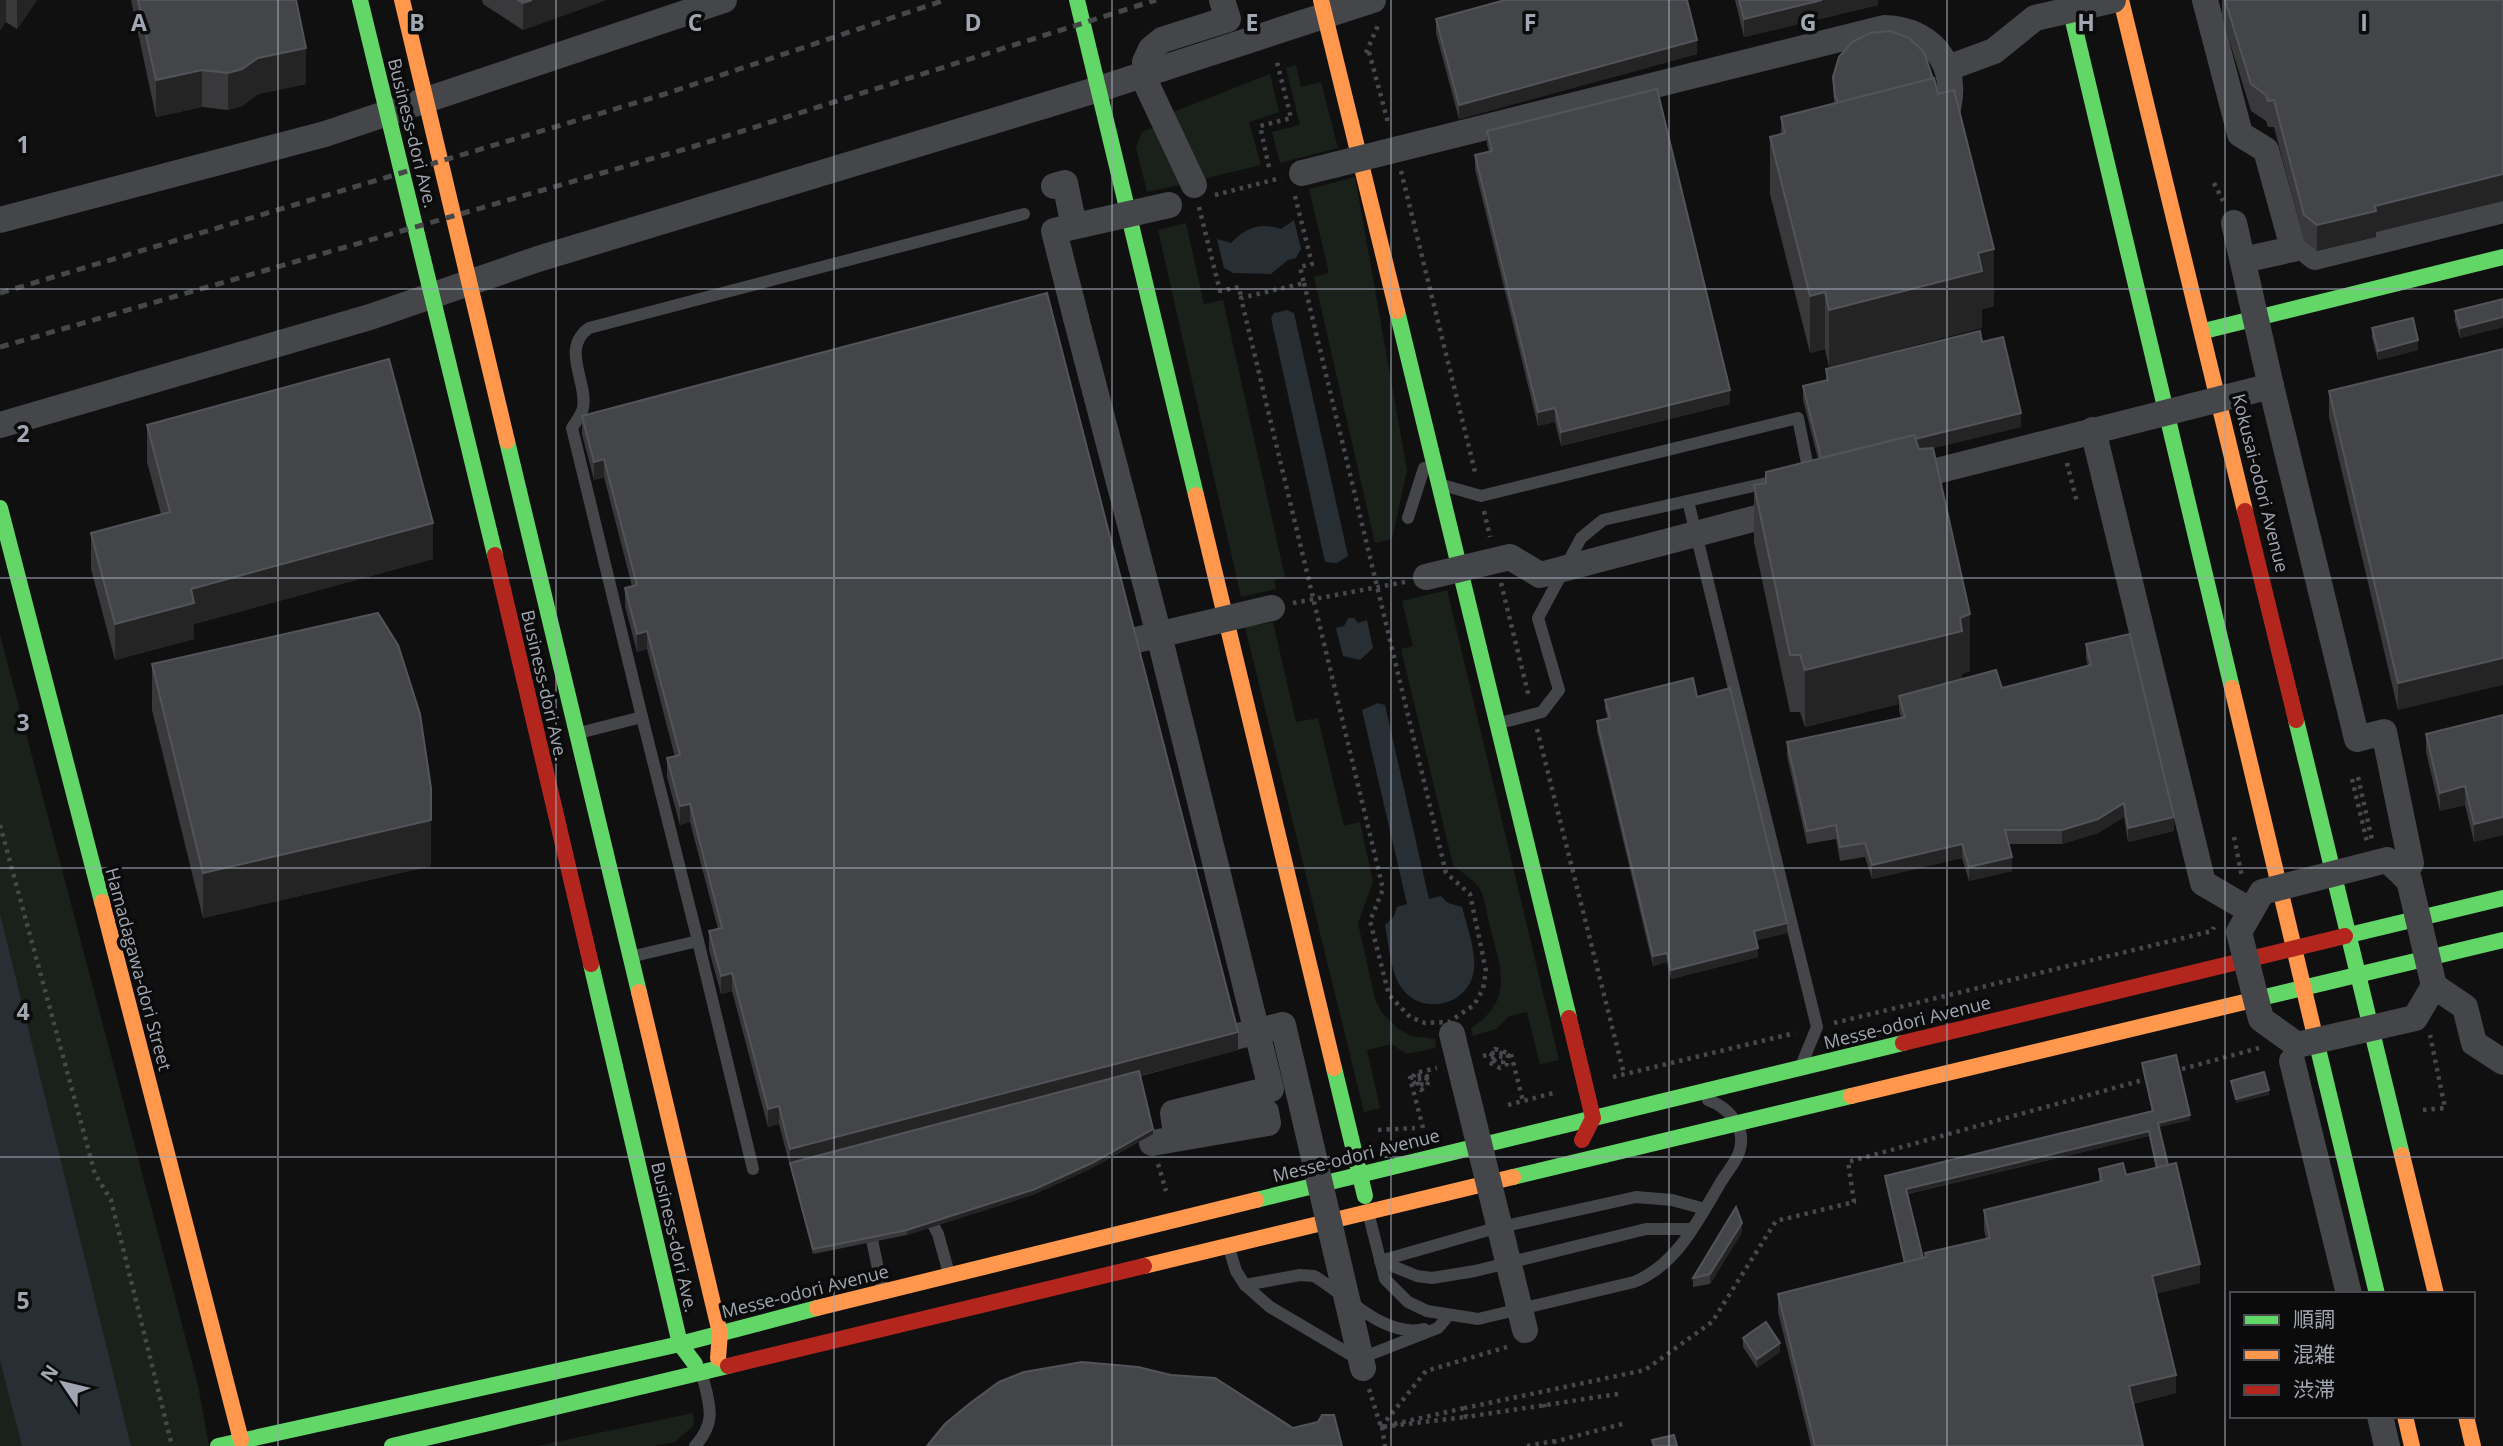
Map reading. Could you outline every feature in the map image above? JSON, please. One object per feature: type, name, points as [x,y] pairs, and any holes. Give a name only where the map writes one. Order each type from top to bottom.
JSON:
[{"type":"street","name":"Business-dori Ave.","points":[[360,0],[434,295],[680,1344],[709,1372],[720,1333],[472,282],[402,0]]},
{"type":"street","points":[[0,220],[325,134],[724,0]]},
{"type":"street","points":[[1077,0],[1369,1214]]},
{"type":"street","points":[[1201,193],[1146,83],[1144,69],[1151,49],[1162,40],[1228,19],[1222,0]]},
{"type":"street","points":[[0,425],[370,317],[472,282],[1099,89],[1323,7],[1372,0]]},
{"type":"street","points":[[2068,0],[2306,987],[2377,1292]]},
{"type":"street","points":[[1948,68],[1994,51],[2035,18],[2113,0]]},
{"type":"street","name":"Kokusai-odori Avenue","points":[[2121,0],[2204,331],[2436,1292]]},
{"type":"street","points":[[2205,0],[2240,134],[2266,150],[2290,237],[2315,257],[2503,210]]},
{"type":"street","points":[[1323,7],[1592,1118],[1570,1163]]},
{"type":"street","points":[[1296,175],[1884,28],[1903,28],[1918,35],[1933,47],[1948,68],[1951,92],[1942,124]]},
{"type":"street","points":[[1054,186],[1065,183],[1074,226]]},
{"type":"street","points":[[1152,1143],[1268,1123],[1265,1112],[1175,1127],[1173,1113],[1271,1089],[1245,1034],[1159,635],[1054,231],[1169,205]]},
{"type":"street","points":[[2234,223],[2357,739],[2384,732],[2411,863],[2404,876]]},
{"type":"street","points":[[2243,260],[2302,247]]},
{"type":"street","points":[[2204,331],[2503,257]]},
{"type":"street","points":[[1887,484],[2093,429],[2271,386]]},
{"type":"street","points":[[2093,429],[2203,883],[2251,911]]},
{"type":"street","points":[[1426,577],[1510,557],[1540,575],[1807,505]]},
{"type":"street","name":"Hamadagawa-dori Street","points":[[0,508],[242,1440]]},
{"type":"street","points":[[1132,641],[1272,608]]},
{"type":"street","points":[[2291,1051],[2300,1045],[2415,1018],[2429,995],[2409,880],[2387,860],[2262,892],[2239,932],[2261,1019],[2291,1051],[2349,1292]]},
{"type":"street","name":"Messe-odori Avenue","points":[[218,1446],[680,1344],[948,1274],[2503,898]]},
{"type":"street","points":[[392,1446],[1369,1214],[1570,1163],[2503,940]]},
{"type":"street","points":[[2429,995],[2465,1007],[2474,1043],[2503,1062]]},
{"type":"street","points":[[1245,1034],[1283,1025],[1363,1368]]},
{"type":"street","points":[[1452,1034],[1525,1330]]},
{"type":"street","points":[[2380,1418],[2387,1446]]},
{"type":"street","points":[[2405,1418],[2412,1446]]},
{"type":"street","points":[[2466,1418],[2473,1446]]},
{"type":"lane","points":[[753,1169],[572,428],[583,408],[575,353],[577,341],[589,328],[1024,214]]},
{"type":"lane","points":[[1439,484],[1481,496],[1798,418],[1809,473],[1796,476]]},
{"type":"lane","points":[[1408,518],[1430,447]]},
{"type":"lane","points":[[1497,724],[1542,712],[1559,690],[1538,618],[1581,538],[1603,520],[1782,479]]},
{"type":"lane","points":[[1688,501],[1817,1027],[1800,1068]]},
{"type":"lane","points":[[578,734],[642,717]]},
{"type":"lane","points":[[631,957],[698,941]]},
{"type":"lane","points":[[1369,1214],[1385,1279],[1399,1295],[1417,1307],[1448,1316],[1478,1319],[1634,1282],[1661,1268],[1692,1229],[1740,1149],[1738,1124],[1727,1111],[1712,1101],[1691,1095]]},
{"type":"lane","points":[[1380,1261],[1492,1229],[1636,1198],[1672,1200],[1704,1209]]},
{"type":"lane","points":[[919,1206],[927,1213],[938,1234],[948,1274]]},
{"type":"lane","points":[[872,1215],[868,1228],[883,1291]]},
{"type":"lane","points":[[1380,1261],[1417,1276],[1432,1278],[1475,1271],[1646,1229],[1692,1229]]},
{"type":"lane","points":[[1229,1246],[1236,1271],[1245,1285],[1269,1307],[1353,1356],[1374,1353],[1438,1328],[1448,1316]]},
{"type":"lane","points":[[1245,1285],[1300,1275],[1314,1276],[1380,1320],[1409,1331],[1436,1325],[1448,1316]]},
{"type":"lane","points":[[695,1446],[705,1434],[711,1420],[709,1372]]},
{"type":"path","points":[[1336,61],[1369,52],[1379,23],[1372,0]]},
{"type":"path","points":[[1264,62],[1286,55]]},
{"type":"path","points":[[1269,167],[1260,126],[1291,118],[1276,58]]},
{"type":"path","points":[[1296,175],[1311,264],[1300,267],[1377,589],[1446,873],[1470,894],[1486,965],[1485,983],[1474,1005],[1460,1017],[1441,1023],[1425,1023],[1404,1013],[1386,988],[1370,921],[1383,889],[1239,287],[1220,291],[1201,193],[1296,175]]},
{"type":"path","points":[[1241,298],[1304,283]]},
{"type":"path","points":[[2061,439],[2077,502]]},
{"type":"path","points":[[1272,608],[1312,598],[1377,589]]},
{"type":"path","points":[[2355,778],[2374,862]]},
{"type":"path","points":[[0,825],[95,1174],[111,1200],[172,1446]]},
{"type":"path","points":[[2231,825],[2243,878],[2236,889]]},
{"type":"path","points":[[1497,1108],[1584,1084],[2212,932],[2218,921]]},
{"type":"path","points":[[2422,1111],[2445,1108],[2429,995]]},
{"type":"path","points":[[1497,1052],[1508,1055],[1507,1064],[1500,1068],[1489,1062],[1496,1056],[1504,1058],[1503,1062],[1496,1062],[1490,1057],[1495,1049],[1510,1054],[1522,1101]]},
{"type":"path","points":[[2169,1073],[2291,1051]]},
{"type":"path","points":[[1415,1073],[1412,1079],[1416,1085],[1426,1084],[1427,1078],[1416,1079],[1421,1090],[1427,1086],[1429,1078],[1424,1074],[1417,1076],[1409,1078],[1423,1128]]},
{"type":"path","points":[[1381,1427],[1645,1370],[1712,1322],[1776,1221],[1854,1202],[1848,1163],[2155,1076]]},
{"type":"path","points":[[1351,1136],[1369,1131],[1423,1128],[1435,1124]]},
{"type":"path","points":[[1381,1427],[1426,1371],[1527,1341],[1525,1330]]},
{"type":"path","points":[[1363,1368],[1385,1446]]},
{"type":"path","points":[[1381,1427],[1618,1394]]},
{"type":"path","points":[[1545,1404],[1546,1412]]},
{"type":"path","points":[[1465,1408],[1466,1417]]},
{"type":"path","points":[[1527,1446],[1626,1423]]},
{"type":"shaded area","points":[[1296,65],[1301,87],[1321,82],[1338,148],[1280,163],[1272,132],[1300,125],[1286,68]]},
{"type":"shaded area","points":[[1270,74],[1279,112],[1249,122],[1261,165],[1203,179],[1173,112]]},
{"type":"shaded area","points":[[1155,127],[1180,185],[1147,192],[1136,147],[1142,132]]},
{"type":"shaded area","points":[[1355,177],[1407,470],[1392,539],[1375,543],[1314,277],[1329,273],[1309,189]]},
{"type":"shaded area","points":[[1294,220],[1301,249],[1296,258],[1288,260],[1271,274],[1233,273],[1224,268],[1217,239],[1231,243],[1254,227],[1281,229]]},
{"type":"shaded area","points":[[1186,223],[1204,304],[1223,300],[1285,577],[1274,580],[1276,589],[1241,597],[1158,230]]},
{"type":"shaded area","points":[[1287,310],[1294,313],[1348,556],[1337,563],[1325,562],[1271,318],[1274,313]]},
{"type":"shaded area","points":[[1447,590],[1559,1060],[1540,1064],[1527,1012],[1509,1016],[1496,1029],[1473,1036],[1471,1028],[1495,1005],[1500,993],[1500,967],[1480,889],[1453,865],[1401,649],[1413,646],[1402,601]]},
{"type":"shaded area","points":[[1348,618],[1354,618],[1358,623],[1367,620],[1373,648],[1360,660],[1343,656],[1336,628],[1344,626]]},
{"type":"shaded area","points":[[1273,622],[1296,722],[1318,718],[1344,826],[1360,822],[1373,882],[1358,923],[1375,999],[1382,1013],[1398,1029],[1412,1036],[1435,1039],[1436,1048],[1406,1054],[1392,1044],[1367,1050],[1380,1108],[1364,1112],[1245,627]]},
{"type":"shaded area","points":[[0,635],[198,1385],[209,1446],[0,1446]]},
{"type":"shaded area","points":[[1378,703],[1385,705],[1429,899],[1441,896],[1448,903],[1462,907],[1472,946],[1474,970],[1470,982],[1454,999],[1443,1003],[1420,1002],[1410,996],[1397,981],[1392,965],[1385,925],[1394,916],[1397,907],[1407,904],[1362,710]]},
{"type":"shaded area","points":[[0,914],[131,1446],[22,1446],[0,1360]]},
{"type":"shaded area","points":[[693,1413],[694,1425],[675,1442],[654,1446],[537,1446]]},
{"type":"building","points":[[138,0],[296,0],[306,48],[258,58],[242,69],[228,73],[202,70],[156,80]]},
{"type":"building","points":[[1505,0],[1687,0],[1697,40],[1459,105],[1436,19]]},
{"type":"building","points":[[1739,0],[1822,0],[1744,19]]},
{"type":"building","points":[[2225,0],[2503,0],[2503,174],[2375,206],[2376,211],[2317,225],[2304,215],[2274,100],[2268,101],[2266,95],[2251,84]]},
{"type":"building","points":[[1890,31],[1909,38],[1924,52],[1933,79],[1839,103],[1835,97],[1833,77],[1839,57],[1852,42],[1870,33]]},
{"type":"building","points":[[1934,78],[1938,94],[1954,90],[1994,249],[1978,253],[1982,271],[1829,310],[1825,292],[1810,296],[1770,137],[1785,133],[1781,117]]},
{"type":"building","points":[[1657,89],[1730,390],[1561,432],[1555,408],[1538,412],[1475,155],[1492,151],[1487,131]]},
{"type":"building","points":[[1047,293],[1238,1032],[790,1149],[779,1106],[768,1109],[732,973],[721,976],[709,931],[722,928],[690,804],[680,806],[667,758],[680,755],[647,631],[637,634],[625,588],[637,585],[604,459],[594,462],[582,416]]},
{"type":"building","points":[[2503,299],[2503,317],[2460,328],[2455,311]]},
{"type":"building","points":[[2413,318],[2418,340],[2378,351],[2372,328]]},
{"type":"building","points":[[1980,331],[1982,342],[2003,337],[2021,413],[1821,458],[1803,386],[1828,380],[1826,369]]},
{"type":"building","points":[[2503,349],[2503,658],[2398,683],[2329,391]]},
{"type":"building","points":[[389,359],[433,523],[191,589],[194,603],[115,624],[91,533],[170,512],[147,425]]},
{"type":"building","points":[[1914,435],[1919,449],[1933,448],[1970,614],[1960,618],[1962,631],[1805,670],[1800,655],[1790,655],[1754,485],[1766,483],[1766,472]]},
{"type":"building","points":[[378,613],[398,645],[420,714],[431,788],[431,820],[203,873],[152,664]]},
{"type":"building","points":[[2130,634],[2174,817],[2128,828],[2124,803],[2098,819],[2062,830],[2005,830],[2012,857],[1969,867],[1962,844],[1872,865],[1865,843],[1840,847],[1836,825],[1807,831],[1787,742],[1905,717],[1899,696],[1996,670],[2002,688],[2091,665],[2086,644]]},
{"type":"building","points":[[1693,678],[1697,697],[1730,688],[1787,923],[1754,931],[1758,948],[1671,970],[1667,953],[1653,956],[1597,721],[1610,718],[1605,700]]},
{"type":"building","points":[[2503,715],[2503,817],[2474,824],[2465,786],[2440,793],[2426,734]]},
{"type":"building","points":[[2176,1055],[2190,1115],[2158,1123],[2168,1165],[2157,1168],[2149,1131],[1906,1189],[1923,1258],[1905,1263],[1885,1176],[2153,1111],[2142,1063]]},
{"type":"building","points":[[1139,1071],[1153,1129],[1092,1163],[1035,1189],[907,1230],[813,1249],[790,1163]]},
{"type":"building","points":[[2264,1072],[2269,1090],[2236,1099],[2231,1081]]},
{"type":"building","points":[[2123,1163],[2126,1175],[2176,1163],[2200,1264],[2152,1276],[2176,1375],[2129,1386],[2143,1446],[1815,1446],[1778,1294],[1990,1238],[1984,1210],[2102,1181],[2099,1169]]},
{"type":"building","points":[[1736,1207],[1742,1223],[1710,1274],[1693,1278]]},
{"type":"building","points":[[1766,1322],[1780,1343],[1757,1359],[1743,1338]]},
{"type":"building","points":[[1082,1362],[1138,1367],[1171,1375],[1215,1378],[1293,1428],[1318,1422],[1322,1415],[1334,1415],[1342,1446],[927,1446],[945,1424],[999,1382],[1024,1372]]},
{"type":"building","points":[[1674,1435],[1677,1446],[1654,1446],[1652,1440]]},
{"type":"railway","points":[[0,293],[665,94],[945,0]]},
{"type":"railway","points":[[0,347],[692,147],[1156,0]]},
{"type":"traffic: fast","points":[[360,0],[495,555]]},
{"type":"traffic: fast","points":[[1077,0],[1196,495]]},
{"type":"traffic: fast","points":[[2068,0],[2232,688]]},
{"type":"traffic: fast","points":[[2204,331],[2503,257]]},
{"type":"traffic: fast","points":[[1397,311],[1569,1018]]},
{"type":"traffic: fast","points":[[507,441],[639,992]]},
{"type":"traffic: fast","points":[[0,508],[102,902]]},
{"type":"traffic: fast","points":[[2296,720],[2402,1155]]},
{"type":"traffic: fast","points":[[2345,936],[2503,898]]},
{"type":"traffic: fast","points":[[2261,998],[2503,940]]},
{"type":"traffic: fast","points":[[591,964],[680,1344],[695,1364]]},
{"type":"traffic: fast","points":[[2315,1036],[2377,1292]]},
{"type":"traffic: fast","points":[[1256,1200],[1903,1043]]},
{"type":"traffic: fast","points":[[1334,1068],[1365,1196]]},
{"type":"traffic: fast","points":[[1513,1177],[1851,1096]]},
{"type":"traffic: fast","points":[[218,1446],[680,1344],[817,1308]]},
{"type":"traffic: fast","points":[[392,1446],[728,1366]]},
{"type":"traffic: slow","points":[[402,0],[507,441]]},
{"type":"traffic: slow","points":[[1321,0],[1397,311]]},
{"type":"traffic: slow","points":[[2121,0],[2245,511]]},
{"type":"traffic: slow","points":[[1196,495],[1334,1068]]},
{"type":"traffic: slow","points":[[2232,688],[2315,1036]]},
{"type":"traffic: slow","points":[[102,902],[241,1440]]},
{"type":"traffic: slow","points":[[639,992],[720,1333],[718,1358]]},
{"type":"traffic: slow","points":[[1851,1096],[2261,998]]},
{"type":"traffic: slow","points":[[2402,1155],[2436,1292]]},
{"type":"traffic: slow","points":[[1144,1266],[1513,1177]]},
{"type":"traffic: slow","points":[[817,1308],[1256,1200]]},
{"type":"traffic: slow","points":[[2405,1418],[2412,1446]]},
{"type":"traffic: slow","points":[[2466,1418],[2473,1446]]},
{"type":"traffic: jam","points":[[2245,511],[2296,720]]},
{"type":"traffic: jam","points":[[495,555],[591,964]]},
{"type":"traffic: jam","points":[[1903,1043],[2345,936]]},
{"type":"traffic: jam","points":[[1569,1018],[1593,1118],[1582,1140]]},
{"type":"traffic: jam","points":[[728,1366],[1144,1266]]}]
